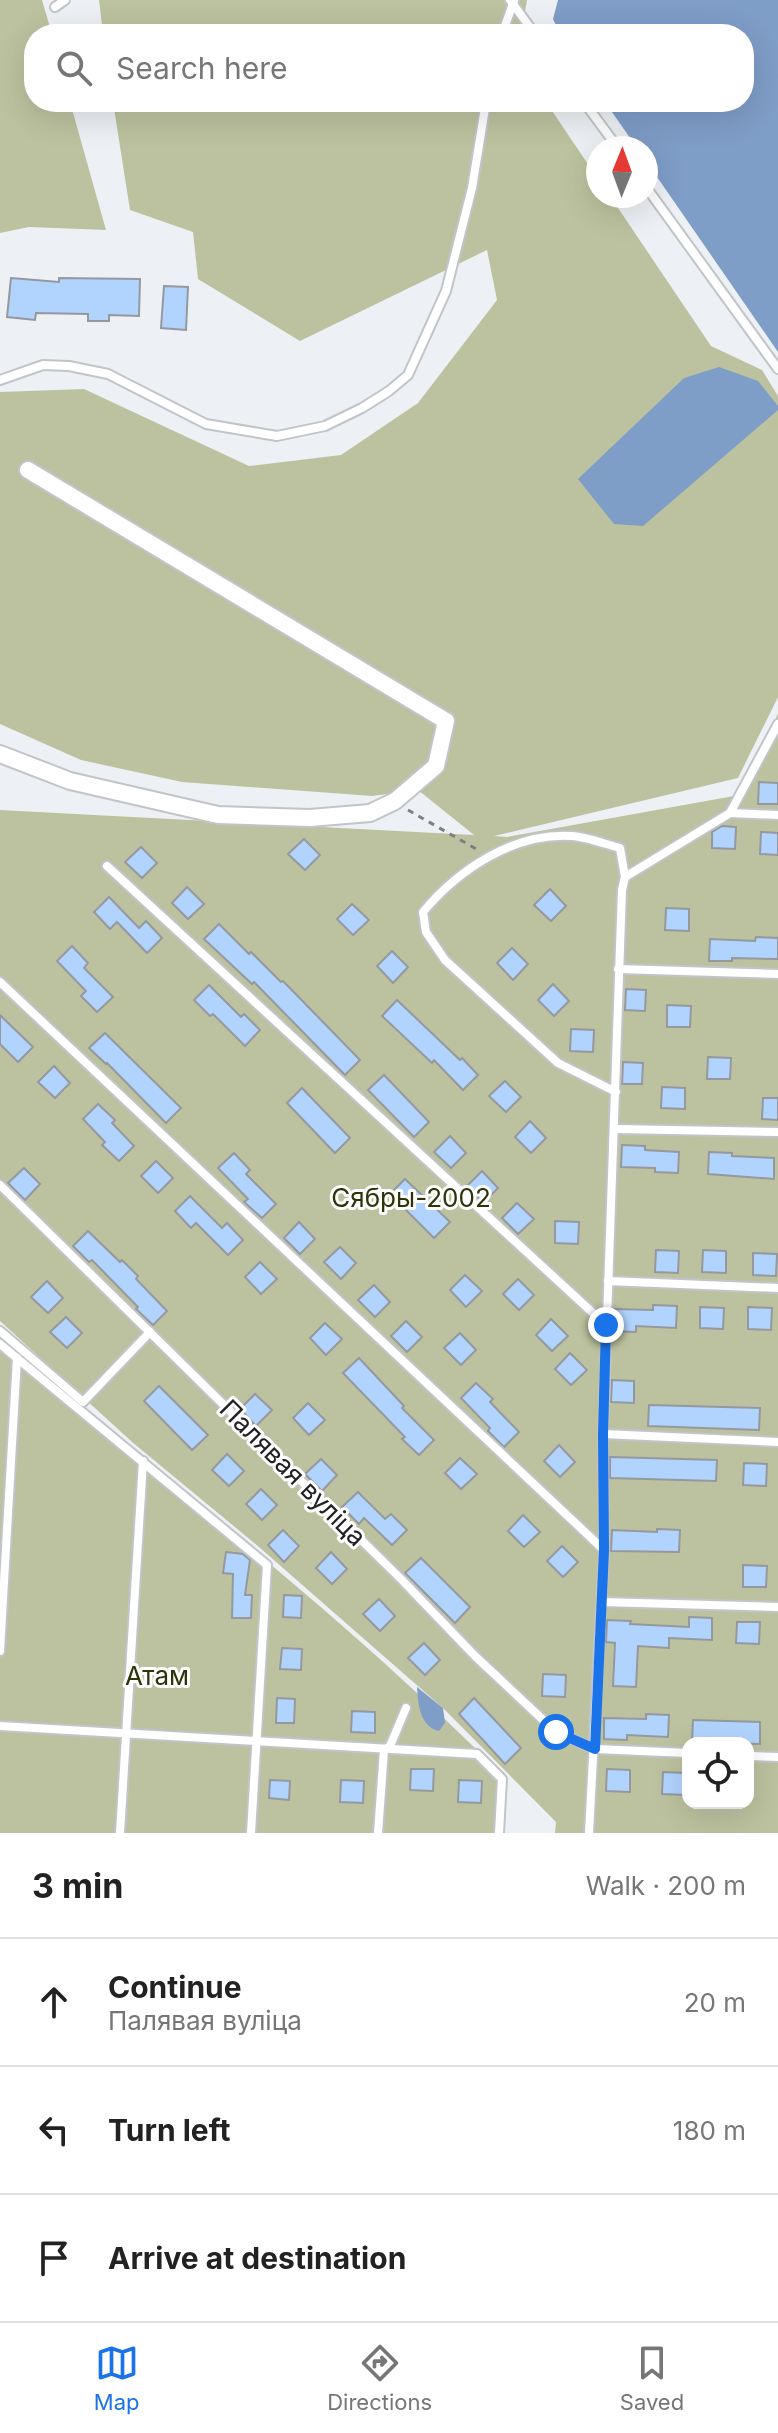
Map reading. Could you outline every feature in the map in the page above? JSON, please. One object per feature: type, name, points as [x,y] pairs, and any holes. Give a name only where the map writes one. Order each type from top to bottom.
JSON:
[{"type":"street","points":[[0,754],[70,781],[218,815],[310,818],[370,813],[395,801],[436,766],[446,721],[28,470]]},
{"type":"lane","points":[[55,7],[65,0]]},
{"type":"lane","points":[[505,24],[512,1]]},
{"type":"lane","points":[[512,1],[528,24]]},
{"type":"lane","points":[[0,380],[43,365],[82,368],[108,374],[206,424],[277,436],[325,426],[362,408],[408,375],[446,291],[472,188],[484,112]]},
{"type":"lane","points":[[591,112],[609,136]]},
{"type":"lane","points":[[658,204],[778,369]]},
{"type":"lane","points":[[625,877],[730,813],[778,724]]},
{"type":"lane","points":[[730,813],[778,815]]},
{"type":"lane","points":[[589,1833],[604,1550],[606,1325],[616,1129],[618,969],[625,877],[620,848],[573,836],[539,839],[487,856],[442,889],[423,912],[426,932],[445,960],[558,1063],[616,1092]]},
{"type":"lane","points":[[107,866],[606,1325]]},
{"type":"lane","points":[[618,969],[778,974]]},
{"type":"lane","points":[[0,982],[604,1550]]},
{"type":"lane","points":[[616,1129],[778,1132]]},
{"type":"lane","name":"Палявая вуліца","points":[[0,1185],[402,1580],[475,1656],[556,1732],[595,1749]]},
{"type":"lane","points":[[608,1281],[778,1288]]},
{"type":"lane","points":[[0,1331],[83,1402],[150,1332]]},
{"type":"lane","points":[[0,1344],[267,1565],[251,1833]]},
{"type":"lane","points":[[0,1651],[17,1358]]},
{"type":"lane","points":[[603,1434],[778,1442]]},
{"type":"lane","points":[[120,1833],[143,1461]]},
{"type":"lane","points":[[602,1602],[778,1607]]},
{"type":"lane","points":[[384,1750],[390,1746],[406,1708]]},
{"type":"lane","points":[[0,1726],[477,1754],[502,1779],[499,1833]]},
{"type":"lane","points":[[595,1749],[682,1753]]},
{"type":"lane","points":[[378,1833],[384,1750]]},
{"type":"lane","points":[[754,1756],[778,1757]]},
{"type":"path","points":[[395,801],[487,856]]},
{"type":"green space","points":[[0,0],[42,0],[49,24],[24,24],[24,112],[73,112],[106,230],[29,227],[0,233]]},
{"type":"green space","points":[[99,0],[527,0],[523,24],[102,24]]},
{"type":"green space","name":"Сябры-2002","points":[[115,112],[553,112],[586,161],[586,208],[618,208],[711,346],[762,370],[778,396],[778,697],[738,778],[494,836],[507,837],[745,794],[778,713],[778,1833],[555,1833],[556,1822],[443,1708],[259,1547],[132,1442],[0,1321],[0,810],[474,835],[418,790],[372,796],[182,782],[81,760],[0,724],[0,392],[84,389],[249,466],[341,455],[418,403],[497,300],[487,250],[300,341],[198,279],[193,232],[130,210]]},
{"type":"green space","name":"Атам","points":[[0,1344],[259,1555],[447,1721],[506,1779],[504,1833],[0,1833]]},
{"type":"water","points":[[558,0],[778,0],[778,352],[658,178],[658,136],[629,136],[612,112],[754,112],[754,24],[555,24],[553,19]]},
{"type":"water","points":[[719,367],[758,381],[778,410],[643,526],[614,524],[578,479],[684,378]]},
{"type":"water","points":[[417,1687],[443,1708],[445,1723],[439,1731],[424,1720]]},
{"type":"building","points":[[11,278],[59,282],[59,278],[140,279],[139,316],[109,315],[109,321],[88,321],[88,314],[36,313],[35,320],[7,317]]},
{"type":"building","points":[[164,286],[188,287],[186,330],[161,328]]},
{"type":"building","points":[[759,782],[778,783],[778,804],[758,804]]},
{"type":"building","points":[[722,826],[736,827],[735,849],[712,848],[712,832]]},
{"type":"building","points":[[761,832],[778,833],[778,855],[760,854]]},
{"type":"building","points":[[304,839],[320,855],[305,870],[288,854]]},
{"type":"building","points":[[141,847],[157,863],[142,878],[125,862]]},
{"type":"building","points":[[187,887],[204,904],[188,919],[172,903]]},
{"type":"building","points":[[550,889],[566,906],[551,921],[534,905]]},
{"type":"building","points":[[109,897],[139,928],[146,921],[162,938],[147,953],[117,922],[110,929],[94,912]]},
{"type":"building","points":[[352,904],[369,920],[353,935],[337,919]]},
{"type":"building","points":[[666,908],[689,909],[689,931],[665,930]]},
{"type":"building","points":[[219,924],[249,954],[251,952],[283,981],[360,1060],[345,1075],[254,982],[252,984],[204,939]]},
{"type":"building","points":[[756,937],[778,938],[778,959],[709,961],[710,939],[755,941]]},
{"type":"building","points":[[72,946],[88,963],[84,968],[113,997],[97,1012],[81,996],[86,991],[57,961]]},
{"type":"building","points":[[512,948],[528,964],[513,980],[497,963]]},
{"type":"building","points":[[392,951],[408,967],[393,983],[377,966]]},
{"type":"building","points":[[553,984],[569,1001],[554,1016],[538,1000]]},
{"type":"building","points":[[209,985],[241,1017],[244,1014],[260,1030],[245,1046],[194,1000]]},
{"type":"building","points":[[626,989],[646,990],[645,1011],[625,1010]]},
{"type":"building","points":[[397,1000],[478,1075],[463,1090],[434,1060],[432,1063],[382,1016]]},
{"type":"building","points":[[667,1005],[691,1006],[690,1027],[667,1027]]},
{"type":"building","points":[[0,1015],[33,1047],[18,1062],[0,1044]]},
{"type":"building","points":[[571,1029],[594,1030],[593,1052],[570,1051]]},
{"type":"building","points":[[105,1033],[181,1108],[166,1123],[89,1048]]},
{"type":"building","points":[[708,1057],[731,1058],[730,1079],[707,1079]]},
{"type":"building","points":[[623,1062],[643,1063],[642,1084],[622,1084]]},
{"type":"building","points":[[54,1066],[70,1083],[55,1098],[38,1082]]},
{"type":"building","points":[[384,1075],[429,1122],[414,1137],[368,1090]]},
{"type":"building","points":[[505,1081],[521,1097],[506,1112],[489,1096]]},
{"type":"building","points":[[662,1087],[685,1088],[685,1109],[661,1108]]},
{"type":"building","points":[[302,1088],[350,1138],[335,1153],[287,1103]]},
{"type":"building","points":[[763,1098],[778,1098],[778,1120],[762,1119]]},
{"type":"building","points":[[98,1104],[115,1120],[112,1123],[134,1146],[119,1161],[102,1145],[105,1142],[83,1119]]},
{"type":"building","points":[[530,1121],[546,1138],[531,1153],[515,1137]]},
{"type":"building","points":[[450,1136],[466,1153],[451,1168],[434,1152]]},
{"type":"building","points":[[622,1145],[679,1152],[678,1173],[655,1172],[655,1168],[621,1167]]},
{"type":"building","points":[[709,1152],[774,1158],[774,1179],[708,1174]]},
{"type":"building","points":[[234,1153],[250,1170],[246,1174],[276,1204],[262,1218],[244,1202],[248,1199],[218,1168]]},
{"type":"building","points":[[156,1161],[173,1178],[158,1193],[141,1176]]},
{"type":"building","points":[[24,1168],[40,1184],[25,1200],[8,1183]]},
{"type":"building","points":[[482,1171],[498,1188],[483,1203],[467,1186]]},
{"type":"building","points":[[405,1179],[450,1222],[434,1238],[390,1194]]},
{"type":"building","points":[[190,1196],[222,1228],[227,1223],[243,1240],[228,1255],[196,1223],[191,1228],[175,1211]]},
{"type":"building","points":[[517,1203],[534,1219],[518,1234],[502,1218]]},
{"type":"building","points":[[555,1221],[579,1222],[578,1244],[555,1243]]},
{"type":"building","points":[[299,1222],[315,1239],[300,1254],[284,1238]]},
{"type":"building","points":[[88,1231],[138,1276],[136,1279],[167,1311],[153,1325],[92,1260],[89,1262],[73,1246]]},
{"type":"building","points":[[340,1247],[356,1263],[341,1279],[324,1262]]},
{"type":"building","points":[[656,1250],[679,1251],[678,1273],[655,1272]]},
{"type":"building","points":[[703,1250],[726,1251],[726,1273],[702,1272]]},
{"type":"building","points":[[753,1253],[777,1254],[776,1276],[753,1275]]},
{"type":"building","points":[[260,1262],[277,1279],[261,1294],[245,1277]]},
{"type":"building","points":[[465,1275],[482,1291],[466,1307],[450,1290]]},
{"type":"building","points":[[518,1279],[534,1295],[519,1310],[503,1294]]},
{"type":"building","points":[[47,1281],[63,1298],[48,1313],[31,1297]]},
{"type":"building","points":[[374,1285],[390,1302],[375,1317],[358,1300]]},
{"type":"building","points":[[653,1305],[677,1306],[676,1328],[636,1326],[636,1332],[614,1331],[614,1309],[653,1310]]},
{"type":"building","points":[[700,1307],[724,1308],[723,1329],[700,1328]]},
{"type":"building","points":[[748,1307],[772,1308],[771,1330],[748,1329]]},
{"type":"building","points":[[66,1317],[82,1333],[67,1348],[50,1332]]},
{"type":"building","points":[[551,1319],[568,1336],[552,1351],[536,1335]]},
{"type":"building","points":[[406,1321],[422,1337],[407,1352],[391,1336]]},
{"type":"building","points":[[325,1323],[342,1339],[326,1355],[310,1338]]},
{"type":"building","points":[[460,1333],[476,1350],[461,1365],[444,1348]]},
{"type":"building","points":[[570,1353],[587,1370],[571,1385],[555,1369]]},
{"type":"building","points":[[359,1358],[434,1440],[419,1455],[343,1373]]},
{"type":"building","points":[[612,1380],[634,1381],[634,1403],[611,1402]]},
{"type":"building","points":[[476,1383],[519,1432],[504,1447],[461,1398]]},
{"type":"building","points":[[159,1386],[208,1435],[192,1450],[144,1401]]},
{"type":"building","points":[[255,1394],[272,1410],[256,1426],[240,1409]]},
{"type":"building","points":[[308,1403],[325,1420],[309,1435],[293,1418]]},
{"type":"building","points":[[649,1405],[760,1408],[759,1430],[648,1426]]},
{"type":"building","points":[[559,1445],[575,1462],[560,1477],[544,1461]]},
{"type":"building","points":[[227,1454],[244,1471],[229,1486],[212,1470]]},
{"type":"building","points":[[610,1457],[717,1460],[716,1481],[610,1478]]},
{"type":"building","points":[[460,1458],[477,1474],[461,1489],[445,1473]]},
{"type":"building","points":[[321,1459],[337,1475],[322,1491],[305,1474]]},
{"type":"building","points":[[744,1463],[767,1464],[766,1486],[743,1485]]},
{"type":"building","points":[[261,1489],[277,1505],[262,1520],[246,1504]]},
{"type":"building","points":[[358,1492],[385,1519],[391,1514],[407,1530],[392,1545],[364,1518],[359,1524],[342,1507]]},
{"type":"building","points":[[523,1515],[540,1532],[524,1547],[508,1531]]},
{"type":"building","points":[[657,1529],[680,1530],[679,1552],[611,1551],[612,1530],[657,1532]]},
{"type":"building","points":[[283,1530],[299,1546],[284,1562],[268,1545]]},
{"type":"building","points":[[562,1546],[578,1562],[563,1577],[547,1561]]},
{"type":"building","points":[[226,1552],[243,1554],[250,1560],[245,1595],[252,1595],[251,1618],[232,1618],[233,1574],[223,1573]]},
{"type":"building","points":[[331,1552],[347,1569],[332,1584],[316,1568]]},
{"type":"building","points":[[421,1558],[470,1607],[455,1623],[405,1573]]},
{"type":"building","points":[[743,1565],[767,1566],[766,1587],[743,1587]]},
{"type":"building","points":[[284,1595],[302,1596],[301,1618],[283,1617]]},
{"type":"building","points":[[379,1599],[395,1616],[380,1631],[363,1614]]},
{"type":"building","points":[[689,1617],[712,1618],[712,1640],[669,1638],[669,1648],[638,1646],[636,1687],[613,1686],[615,1643],[606,1642],[607,1620],[689,1627]]},
{"type":"building","points":[[737,1622],[760,1622],[759,1644],[736,1643]]},
{"type":"building","points":[[424,1643],[440,1660],[425,1675],[408,1658]]},
{"type":"building","points":[[282,1648],[302,1649],[301,1670],[280,1669]]},
{"type":"building","points":[[543,1674],[566,1675],[565,1697],[542,1696]]},
{"type":"building","points":[[277,1698],[295,1699],[294,1723],[276,1723]]},
{"type":"building","points":[[474,1698],[521,1748],[505,1764],[459,1714]]},
{"type":"building","points":[[352,1711],[375,1712],[375,1733],[351,1732]]},
{"type":"building","points":[[646,1714],[669,1715],[668,1737],[627,1735],[627,1740],[604,1739],[604,1718],[646,1719]]},
{"type":"building","points":[[693,1720],[760,1722],[760,1744],[754,1744],[754,1737],[692,1737]]},
{"type":"building","points":[[411,1769],[434,1769],[433,1791],[410,1790]]},
{"type":"building","points":[[607,1769],[630,1770],[630,1792],[606,1791]]},
{"type":"building","points":[[663,1772],[682,1773],[682,1795],[662,1794]]},
{"type":"building","points":[[270,1780],[290,1781],[289,1800],[269,1798]]},
{"type":"building","points":[[341,1780],[364,1781],[363,1803],[340,1802]]},
{"type":"building","points":[[459,1780],[482,1781],[481,1803],[458,1802]]},
{"type":"route","points":[[556,1732],[595,1749],[604,1550],[606,1325]]}]
